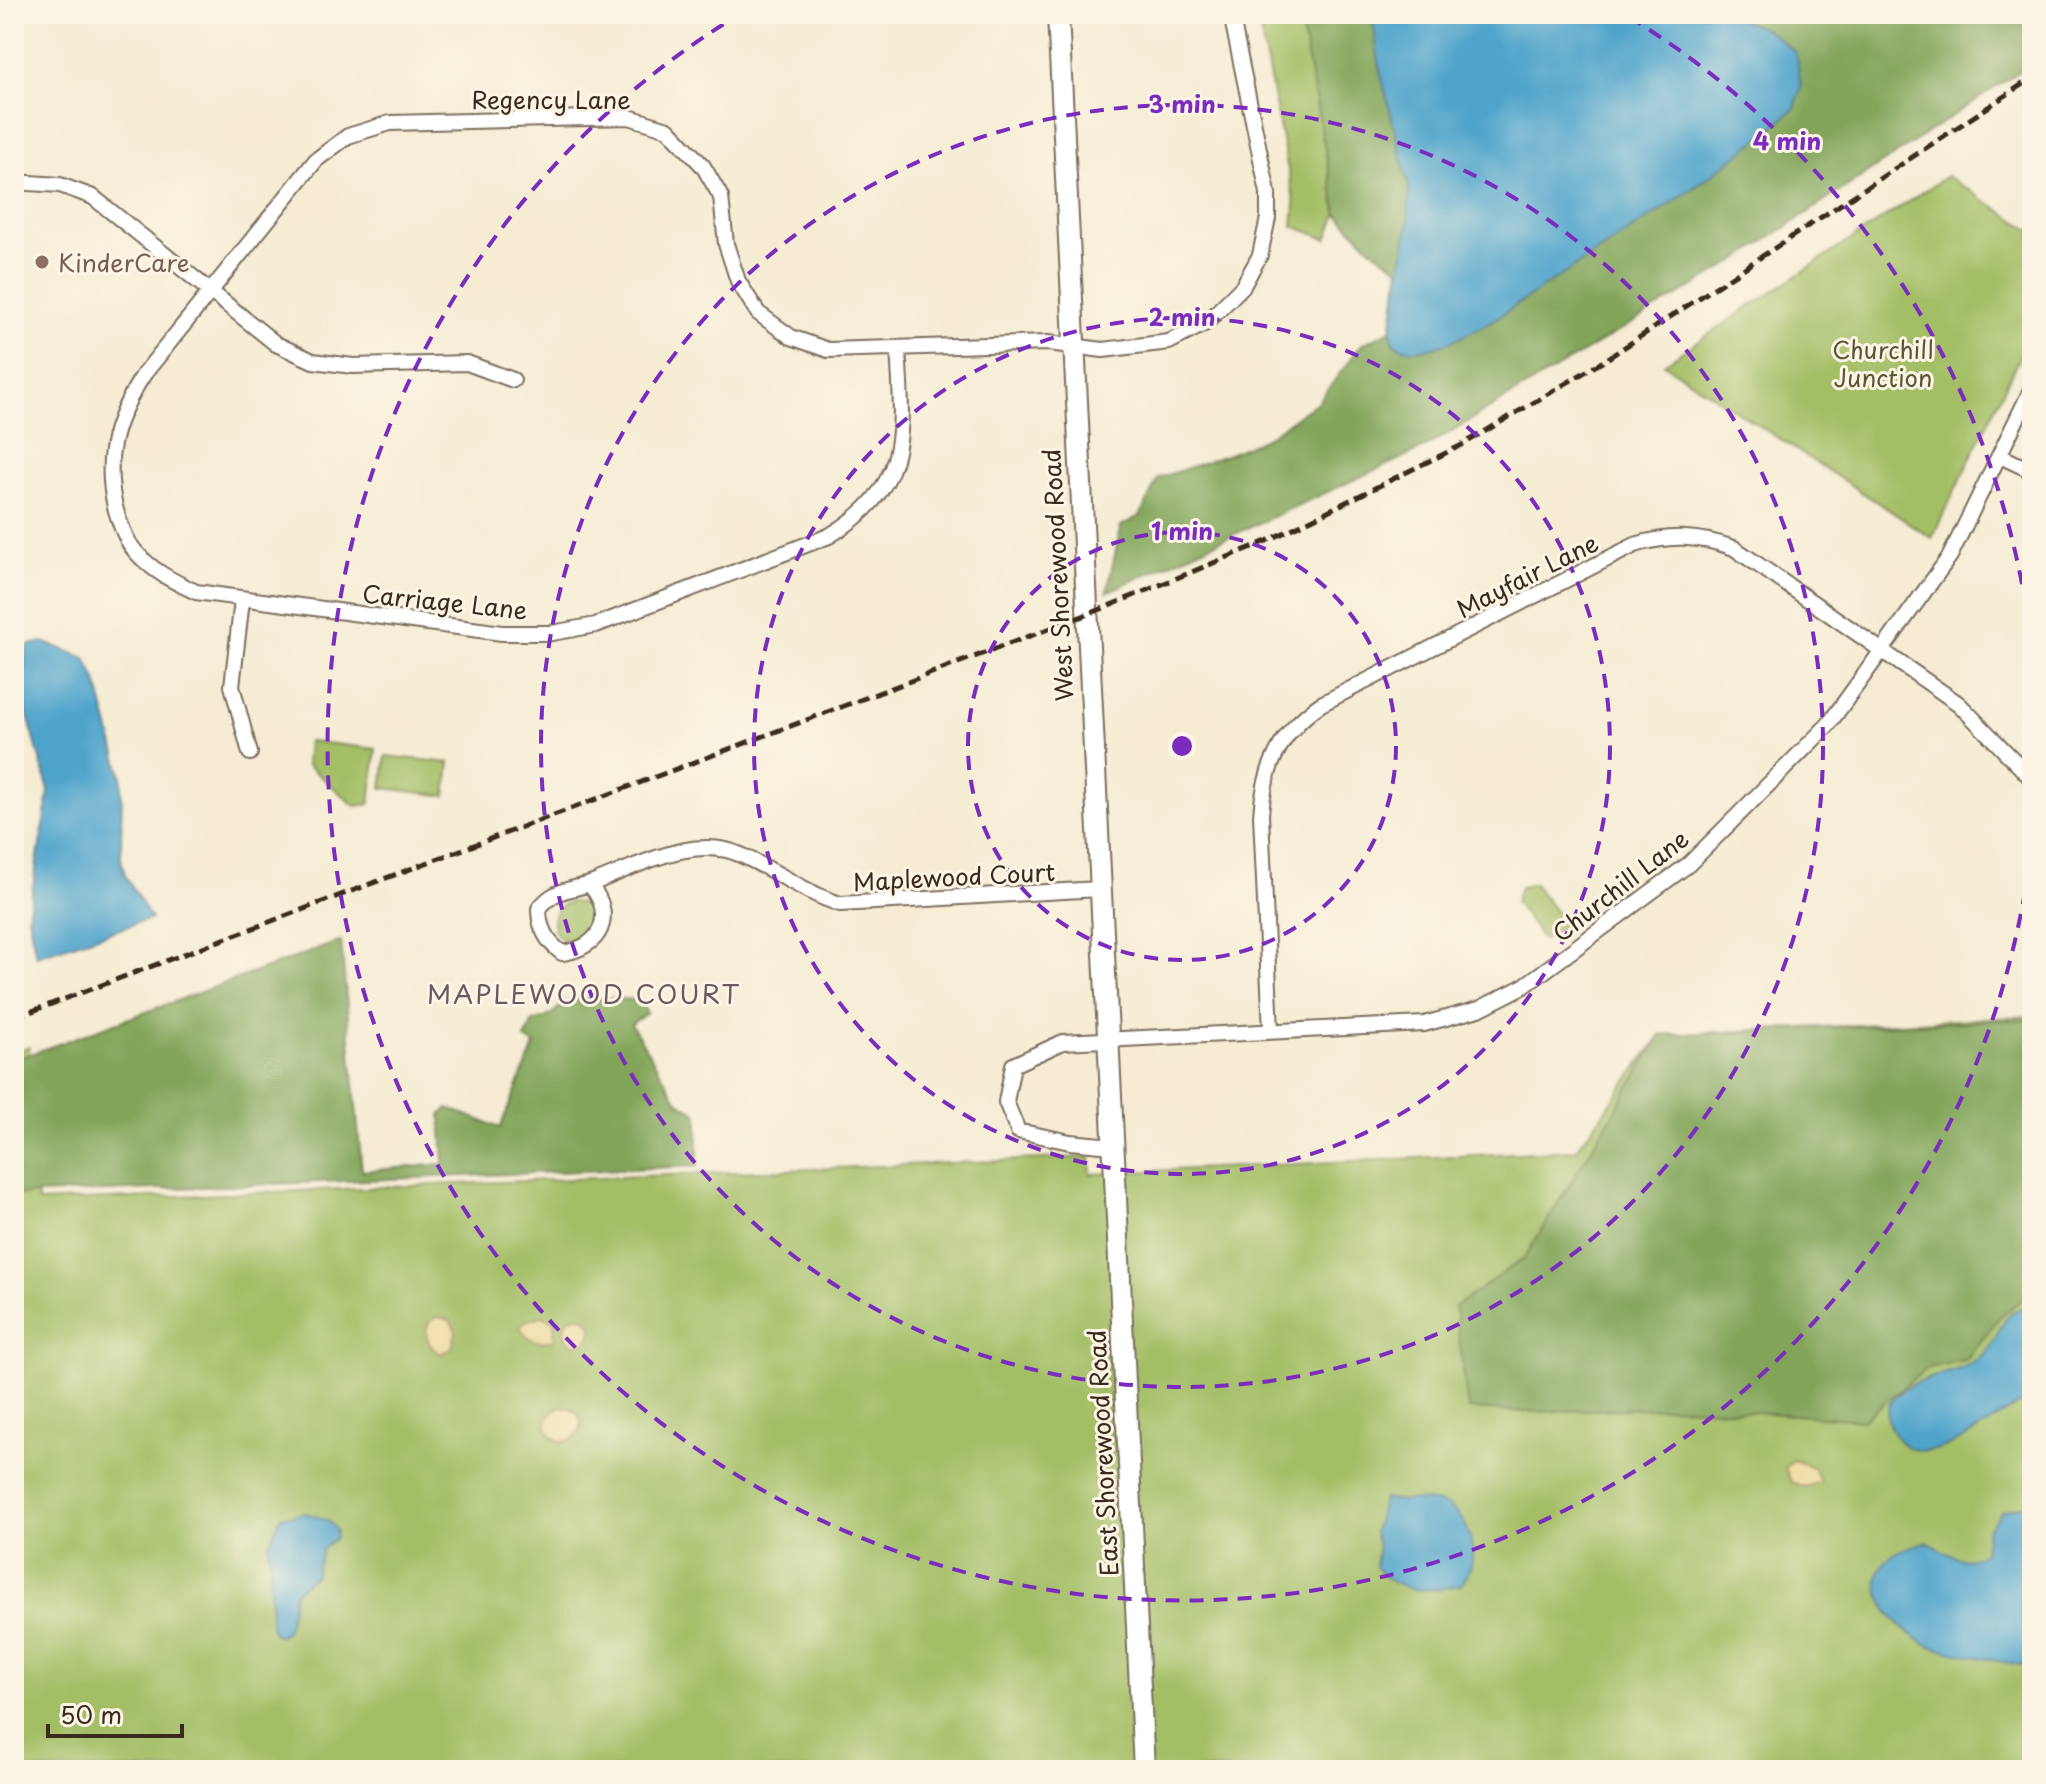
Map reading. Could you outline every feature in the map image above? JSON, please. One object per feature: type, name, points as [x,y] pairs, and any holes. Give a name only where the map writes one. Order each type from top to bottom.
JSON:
[{"type":"main road","name":"West Shorewood Road","points":[[1058,14],[1071,346],[1112,1139]]},
{"type":"main road","name":"East Shorewood Road","points":[[1112,1139],[1144,1770]]},
{"type":"street","name":"Regency Lane","points":[[211,290],[316,160],[348,136],[390,123],[629,117],[668,129],[703,166],[721,197],[726,244],[738,281],[758,313],[791,337],[828,350],[1048,343],[1103,350],[1144,347],[1187,335],[1222,310],[1243,286],[1260,255],[1268,218],[1268,193],[1231,14]]},
{"type":"street","points":[[14,182],[60,185],[93,197],[276,344],[313,361],[353,366],[467,363],[513,380]]},
{"type":"street","name":"Carriage Lane","points":[[211,290],[122,408],[112,437],[109,479],[118,519],[133,549],[160,574],[196,592],[502,633],[552,633],[596,625],[829,536],[860,518],[885,488],[897,455],[903,416],[898,348]]},
{"type":"street","name":"Churchill Lane","points":[[1112,1139],[1070,1142],[1018,1131],[1006,1102],[1013,1065],[1063,1042],[1424,1024],[1479,1009],[1524,986],[1689,864],[1828,725],[1950,556],[2032,388]]},
{"type":"street","points":[[2000,456],[2032,471]]},
{"type":"street","name":"Mayfair Lane","points":[[1271,1031],[1263,787],[1280,744],[1299,718],[1635,545],[1676,537],[1708,538],[1734,548],[1959,704],[2032,779]]},
{"type":"street","points":[[242,600],[232,686],[250,753]]},
{"type":"street","name":"Maplewood Court","points":[[590,885],[653,859],[697,849],[738,853],[808,894],[840,904],[1099,889]]},
{"type":"street","points":[[590,885],[599,896],[603,926],[587,946],[562,953],[550,944],[543,931],[539,909],[554,893],[590,885]]},
{"type":"green space","points":[[1257,14],[1374,14],[1372,249],[1337,214],[1327,239],[1293,226],[1295,205]]},
{"type":"green space","points":[[1299,14],[2032,14],[2032,63],[1734,262],[1422,449],[1107,592],[1121,526],[1140,516],[1158,478],[1266,438],[1319,401],[1362,344],[1391,330],[1400,269],[1372,249],[1337,213]]},
{"type":"green space","name":"Churchill Junction","points":[[1947,176],[2032,231],[2032,331],[1932,538],[1664,364]]},
{"type":"green space","points":[[308,741],[376,749],[370,804],[355,806],[306,764]]},
{"type":"green space","points":[[386,756],[450,763],[446,796],[382,788]]},
{"type":"green space","points":[[1534,884],[1565,924],[1543,940],[1515,902],[1520,887]]},
{"type":"green space","points":[[573,902],[587,908],[593,922],[587,936],[573,942],[559,936],[553,922],[559,908]]},
{"type":"green space","points":[[341,941],[362,1171],[444,1164],[441,1115],[448,1108],[500,1128],[535,1045],[525,1039],[533,1021],[546,1017],[568,1002],[598,998],[640,1000],[647,1013],[631,1024],[678,1101],[698,1114],[698,1166],[14,1195],[14,1060]]},
{"type":"green space","points":[[2032,1016],[2032,1770],[14,1770],[14,1052],[29,1047],[38,1202],[1090,1157],[1091,1174],[1576,1150],[1661,1035]]},
{"type":"green space","points":[[2032,1019],[2032,1291],[1999,1318],[1967,1359],[1927,1368],[1863,1420],[1686,1407],[1526,1412],[1468,1409],[1455,1307],[1525,1257],[1661,1035]]},
{"type":"sand","points":[[542,1316],[554,1321],[555,1338],[540,1341],[530,1338],[520,1327],[525,1321]]},
{"type":"sand","points":[[578,1316],[588,1320],[592,1330],[588,1340],[578,1344],[568,1340],[564,1330],[568,1320]]},
{"type":"sand","points":[[438,1317],[450,1320],[456,1331],[452,1348],[441,1354],[430,1344],[427,1336],[429,1322]]},
{"type":"sand","points":[[564,1407],[576,1412],[581,1424],[576,1436],[564,1441],[552,1436],[547,1424],[552,1412]]},
{"type":"sand","points":[[1793,1460],[1813,1467],[1820,1482],[1805,1487],[1791,1482],[1785,1468]]},
{"type":"water","points":[[1372,14],[1726,14],[1767,30],[1796,53],[1801,87],[1795,108],[1739,155],[1650,218],[1472,332],[1435,347],[1409,349],[1393,343],[1391,330],[1409,221],[1409,186],[1381,75]]},
{"type":"water","points":[[43,642],[86,658],[97,682],[122,777],[121,859],[125,875],[151,919],[36,956],[28,916],[49,791],[20,688],[28,645]]},
{"type":"water","points":[[2032,1303],[2032,1398],[1959,1441],[1939,1449],[1921,1451],[1905,1445],[1888,1422],[1892,1400],[1912,1385],[1974,1362],[1988,1350],[2010,1314]]},
{"type":"water","points":[[1383,1499],[1436,1502],[1457,1513],[1470,1538],[1472,1551],[1470,1568],[1461,1585],[1414,1589],[1403,1587],[1383,1575],[1375,1566],[1378,1546],[1374,1532]]},
{"type":"water","points":[[2027,1504],[2032,1507],[2032,1666],[1928,1645],[1894,1619],[1883,1604],[1878,1588],[1879,1574],[1887,1560],[1902,1550],[1927,1542],[1954,1556],[1976,1557],[1984,1553],[1987,1531],[2001,1511]]},
{"type":"water","points":[[306,1513],[329,1521],[336,1530],[335,1538],[322,1550],[315,1575],[295,1592],[287,1630],[280,1636],[274,1634],[271,1626],[269,1544],[281,1516]]},
{"type":"railway","points":[[14,1018],[1099,610],[1267,541],[1462,445],[1602,362],[2032,78]]},
{"type":"place","name":"KinderCare","points":[[42,262]]},
{"type":"district","name":"MAPLEWOOD COURT","points":[[584,993]]}]
